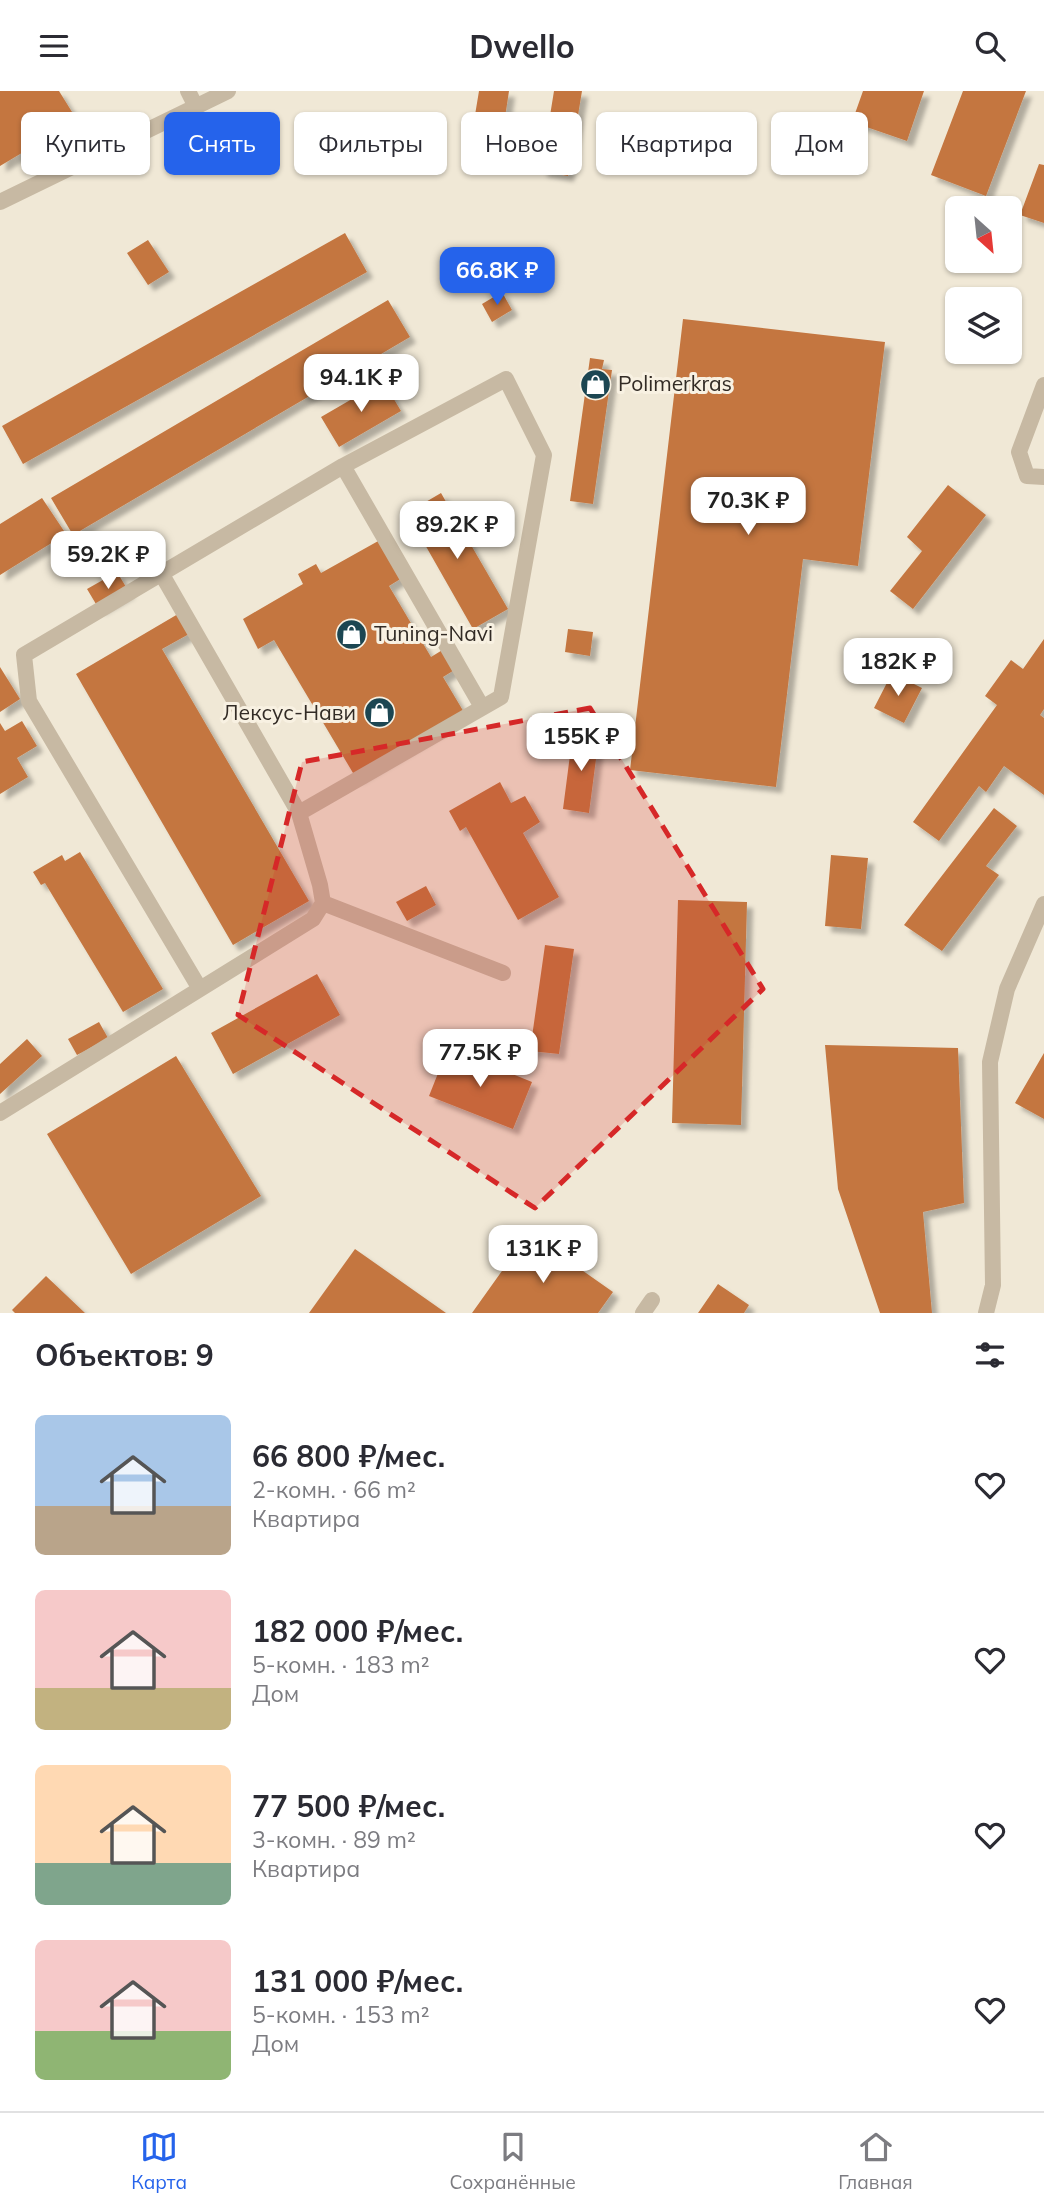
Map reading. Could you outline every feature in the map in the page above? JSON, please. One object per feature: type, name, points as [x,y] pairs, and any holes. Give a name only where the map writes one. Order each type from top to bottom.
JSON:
[{"type":"lane","points":[[188,91],[196,107]]},
{"type":"lane","points":[[0,202],[228,91]]},
{"type":"lane","points":[[200,989],[29,701],[24,655],[343,465],[506,379],[544,455],[501,697],[299,813]]},
{"type":"lane","points":[[1044,385],[1018,452],[1027,476],[1044,477]]},
{"type":"lane","points":[[343,465],[482,707]]},
{"type":"lane","points":[[0,1113],[313,919],[323,903],[299,813],[161,573]]},
{"type":"lane","points":[[323,903],[503,973]]},
{"type":"lane","points":[[986,1313],[993,1285],[990,1062],[1007,989],[1044,904]]},
{"type":"highlighted area","points":[[590,708],[763,989],[535,1208],[238,1015],[302,762]]},
{"type":"building","points":[[0,91],[59,91],[72,112],[21,112],[21,153],[0,166]]},
{"type":"building","points":[[479,91],[509,91],[506,112],[476,112]]},
{"type":"building","points":[[554,91],[582,91],[579,112],[551,112]]},
{"type":"building","points":[[863,91],[924,91],[907,141],[868,128],[868,112],[856,112]]},
{"type":"building","points":[[963,91],[1026,91],[986,196],[931,175]]},
{"type":"building","points":[[1039,164],[1044,165],[1044,223],[1022,216]]},
{"type":"building","points":[[345,233],[367,272],[23,464],[2,426]]},
{"type":"building","points":[[148,240],[169,272],[148,285],[127,253]]},
{"type":"building","points":[[502,292],[512,310],[492,322],[482,304]]},
{"type":"building","points":[[388,300],[410,337],[73,535],[51,498]]},
{"type":"building","points":[[683,319],[885,342],[858,566],[803,559],[776,787],[630,770]]},
{"type":"building","points":[[590,358],[604,360],[602,369],[612,370],[593,504],[570,501]]},
{"type":"building","points":[[383,381],[401,411],[339,447],[321,417]]},
{"type":"building","points":[[948,485],[986,515],[913,609],[890,591],[922,551],[907,537]]},
{"type":"building","points":[[441,493],[508,609],[473,629],[407,513]]},
{"type":"building","points":[[42,498],[66,534],[0,575],[0,524]]},
{"type":"building","points":[[380,540],[402,578],[389,586],[431,657],[444,649],[456,669],[443,677],[465,714],[356,778],[274,640],[258,649],[243,619],[303,584],[298,574],[316,564],[321,573]]},
{"type":"building","points":[[117,572],[129,592],[99,609],[87,589]]},
{"type":"building","points":[[178,614],[189,634],[162,649],[309,901],[233,945],[76,674]]},
{"type":"building","points":[[568,629],[593,632],[590,656],[565,652]]},
{"type":"building","points":[[1044,639],[1044,709],[1040,715],[1044,718],[1044,795],[1004,766],[986,792],[979,786],[939,841],[913,822],[997,705],[985,696],[1011,660],[1023,669]]},
{"type":"building","points":[[0,667],[20,699],[0,712]]},
{"type":"building","points":[[892,673],[922,688],[904,723],[874,708]]},
{"type":"building","points":[[22,721],[37,746],[17,758],[28,777],[0,794],[0,723],[5,731]]},
{"type":"building","points":[[573,732],[599,736],[589,813],[563,809]]},
{"type":"building","points":[[500,782],[511,803],[525,796],[540,822],[523,833],[559,897],[518,920],[466,827],[460,831],[449,811]]},
{"type":"building","points":[[994,808],[1017,826],[986,866],[999,875],[942,951],[904,925]]},
{"type":"building","points":[[80,852],[163,989],[123,1012],[45,883],[41,885],[33,872],[62,855],[65,861]]},
{"type":"building","points":[[831,855],[868,858],[861,929],[825,926]]},
{"type":"building","points":[[426,886],[436,905],[407,921],[396,902]]},
{"type":"building","points":[[678,900],[747,902],[741,1125],[672,1123]]},
{"type":"building","points":[[545,945],[574,949],[559,1054],[530,1051]]},
{"type":"building","points":[[317,974],[340,1015],[233,1074],[211,1033]]},
{"type":"building","points":[[99,1022],[108,1038],[77,1055],[68,1039]]},
{"type":"building","points":[[27,1039],[42,1056],[0,1094],[0,1064]]},
{"type":"building","points":[[825,1045],[958,1048],[964,1203],[923,1212],[932,1313],[880,1313],[838,1189]]},
{"type":"building","points":[[448,1048],[532,1082],[513,1129],[429,1096]]},
{"type":"building","points":[[1044,1053],[1044,1119],[1015,1103]]},
{"type":"building","points":[[176,1056],[261,1196],[131,1274],[47,1134]]},
{"type":"building","points":[[529,1233],[613,1292],[598,1313],[472,1313]]},
{"type":"building","points":[[355,1249],[446,1313],[309,1313]]},
{"type":"building","points":[[46,1276],[85,1313],[15,1313],[12,1310]]},
{"type":"building","points":[[718,1284],[749,1305],[744,1313],[698,1313]]},
{"type":"place","name":"Polimerkras","points":[[595,384]]},
{"type":"place","name":"Tuning-Navi","points":[[351,634]]},
{"type":"place","name":"Лексус-Нави","points":[[379,713]]}]
